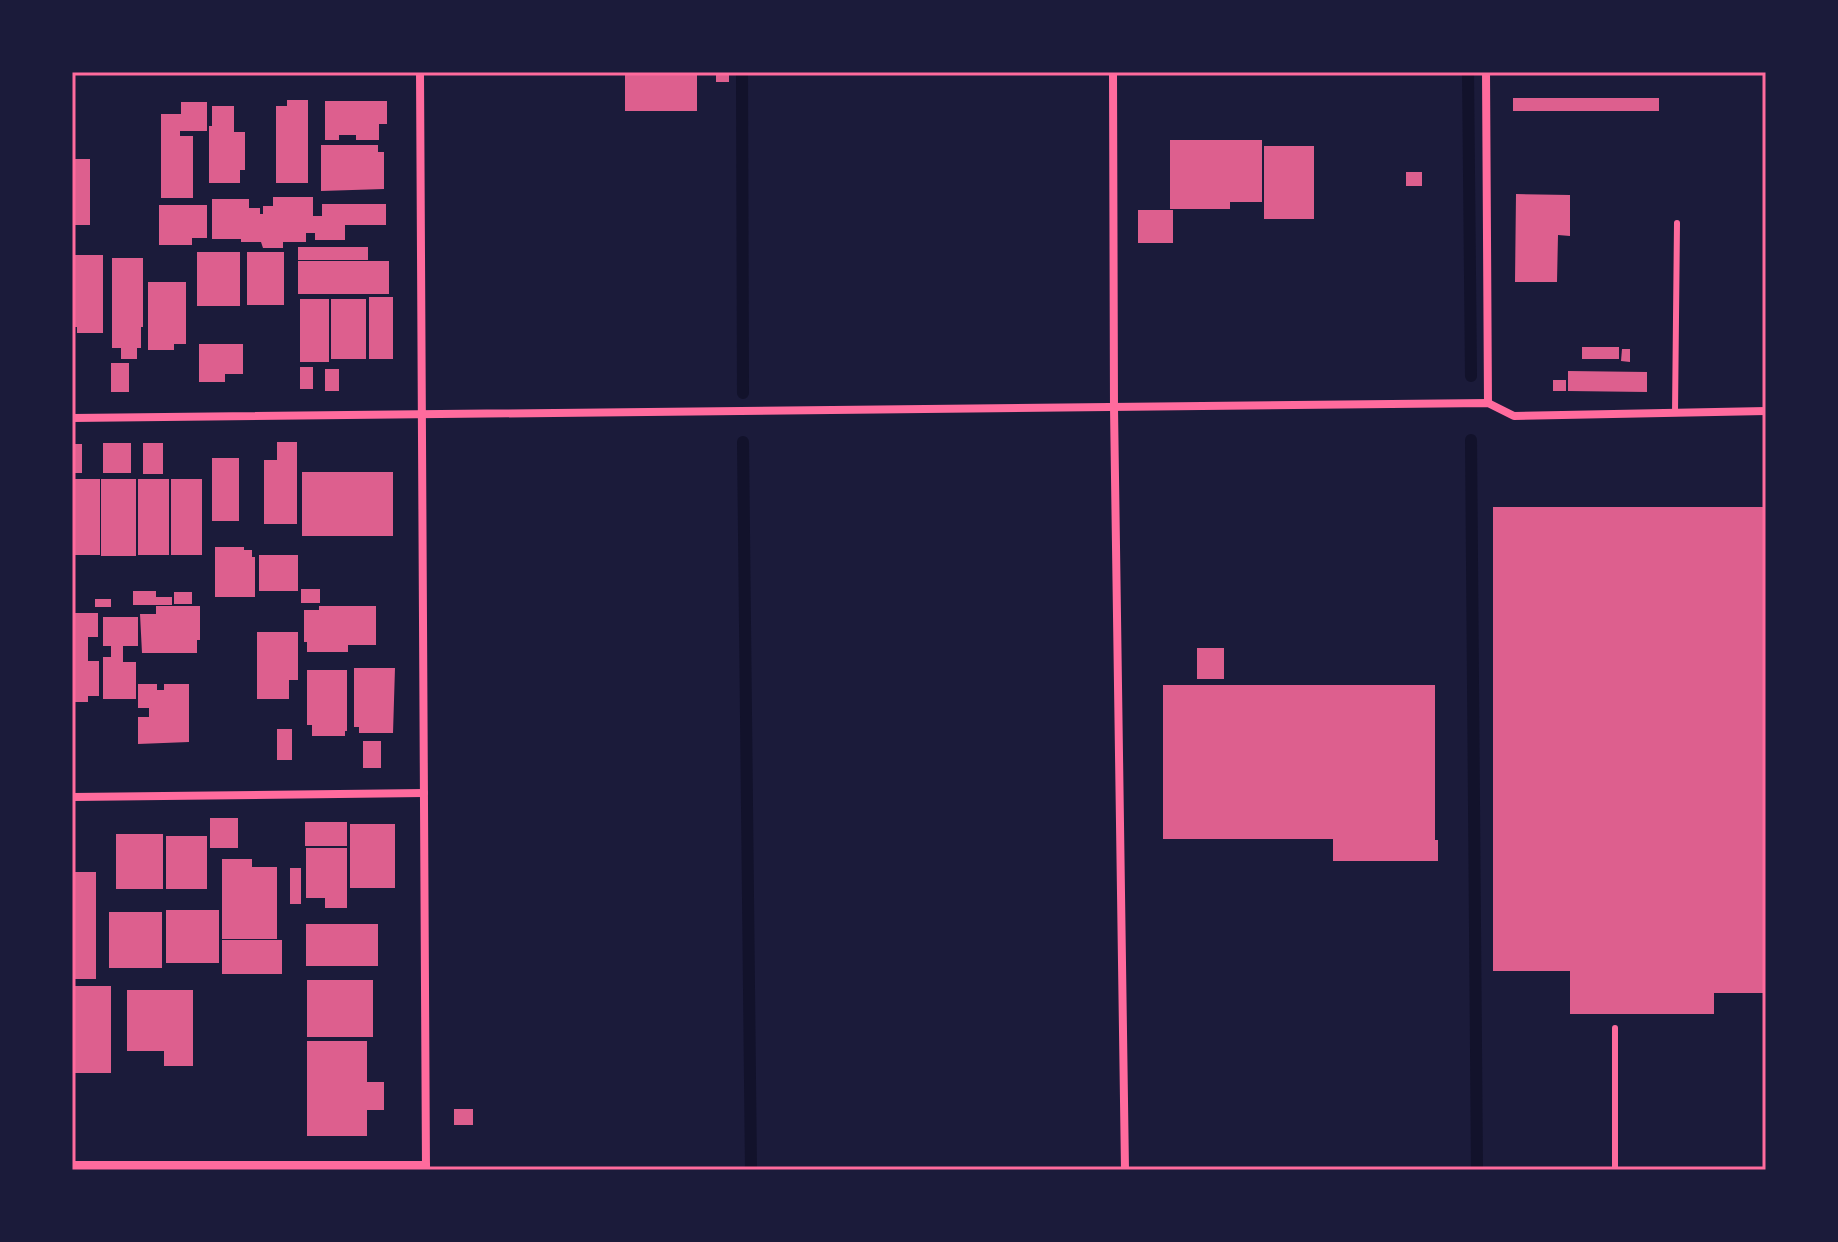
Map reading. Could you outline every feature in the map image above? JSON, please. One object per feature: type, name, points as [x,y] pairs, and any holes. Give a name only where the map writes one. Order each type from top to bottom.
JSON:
[{"type":"street","points":[[72,1165],[426,1167],[420,72]]},
{"type":"street","points":[[1113,72],[1114,408],[1125,1170]]},
{"type":"street","points":[[1486,72],[1488,403]]},
{"type":"street","points":[[72,418],[1488,403],[1514,416],[1766,411]]},
{"type":"street","points":[[72,797],[424,793]]},
{"type":"lane","points":[[1675,413],[1677,223]]},
{"type":"lane","points":[[1615,1028],[1615,1170]]},
{"type":"building","points":[[625,72],[697,72],[697,111],[625,111]]},
{"type":"building","points":[[716,72],[729,72],[729,82],[716,82]]},
{"type":"building","points":[[1513,98],[1659,98],[1659,111],[1513,111]]},
{"type":"building","points":[[287,100],[308,100],[308,183],[276,183],[276,106],[287,106]]},
{"type":"building","points":[[325,101],[387,101],[387,124],[379,124],[379,140],[356,140],[356,135],[339,135],[339,140],[325,140]]},
{"type":"building","points":[[181,102],[207,102],[207,131],[180,131],[180,136],[193,136],[193,198],[161,198],[161,114],[181,114]]},
{"type":"building","points":[[212,106],[234,106],[234,132],[245,132],[245,170],[240,170],[240,183],[209,183]]},
{"type":"building","points":[[1170,140],[1262,140],[1262,202],[1230,202],[1230,209],[1170,209]]},
{"type":"building","points":[[321,145],[378,145],[378,152],[384,152],[384,189],[321,191]]},
{"type":"building","points":[[1264,146],[1314,146],[1314,219],[1264,219]]},
{"type":"building","points":[[72,159],[90,159],[90,225],[72,225]]},
{"type":"building","points":[[1406,172],[1422,172],[1422,186],[1406,186]]},
{"type":"building","points":[[1516,194],[1570,195],[1570,236],[1558,235],[1557,282],[1515,282]]},
{"type":"building","points":[[273,197],[313,197],[313,216],[322,216],[322,204],[386,204],[386,225],[345,225],[345,240],[315,240],[315,233],[306,233],[306,242],[283,242],[283,248],[263,248],[261,242],[241,242],[241,239],[212,239],[212,199],[249,199],[249,208],[260,208],[260,214],[263,214],[263,206],[273,206]]},
{"type":"building","points":[[159,205],[207,205],[207,238],[192,238],[192,245],[159,245]]},
{"type":"building","points":[[1138,210],[1173,210],[1173,243],[1138,243]]},
{"type":"building","points":[[298,247],[368,247],[368,260],[298,260]]},
{"type":"building","points":[[197,252],[240,252],[240,306],[197,306]]},
{"type":"building","points":[[247,252],[284,252],[284,305],[247,305]]},
{"type":"building","points":[[72,255],[103,255],[103,333],[77,333],[77,327],[72,327]]},
{"type":"building","points":[[112,258],[143,258],[143,327],[137,359],[121,359],[121,348],[112,348]]},
{"type":"building","points":[[298,261],[389,261],[389,294],[298,294]]},
{"type":"building","points":[[148,282],[186,282],[186,344],[174,344],[174,350],[148,350]]},
{"type":"building","points":[[369,297],[393,297],[393,359],[369,359]]},
{"type":"building","points":[[300,299],[329,299],[329,362],[300,362]]},
{"type":"building","points":[[331,299],[366,299],[366,359],[331,359]]},
{"type":"building","points":[[199,344],[243,344],[243,374],[225,374],[225,382],[199,382]]},
{"type":"building","points":[[1582,347],[1619,347],[1619,359],[1582,359]]},
{"type":"building","points":[[1622,349],[1630,349],[1630,362],[1621,361]]},
{"type":"building","points":[[111,363],[129,363],[129,392],[111,392]]},
{"type":"building","points":[[300,367],[313,367],[313,389],[300,389]]},
{"type":"building","points":[[325,369],[339,369],[339,391],[325,391]]},
{"type":"building","points":[[1568,371],[1647,372],[1647,392],[1568,391]]},
{"type":"building","points":[[1553,380],[1566,380],[1566,391],[1553,391]]},
{"type":"building","points":[[277,442],[297,442],[297,524],[264,524],[264,460],[277,460]]},
{"type":"building","points":[[103,443],[131,443],[131,473],[103,473]]},
{"type":"building","points":[[143,443],[163,443],[163,474],[143,474]]},
{"type":"building","points":[[72,444],[82,444],[82,473],[72,473]]},
{"type":"building","points":[[212,458],[239,458],[239,521],[212,521]]},
{"type":"building","points":[[302,472],[393,472],[393,536],[302,536]]},
{"type":"building","points":[[72,479],[100,479],[100,555],[72,555]]},
{"type":"building","points":[[101,479],[136,479],[136,556],[101,556]]},
{"type":"building","points":[[138,479],[169,479],[169,555],[138,555]]},
{"type":"building","points":[[171,479],[202,479],[202,555],[171,555]]},
{"type":"building","points":[[1493,507],[1766,507],[1766,993],[1714,993],[1714,1014],[1570,1014],[1570,971],[1493,971]]},
{"type":"building","points":[[215,547],[252,550],[252,557],[255,557],[255,597],[215,597]]},
{"type":"building","points":[[259,555],[298,555],[298,591],[259,591]]},
{"type":"building","points":[[301,589],[320,589],[320,603],[301,603]]},
{"type":"building","points":[[133,591],[156,591],[156,597],[172,597],[172,605],[133,605]]},
{"type":"building","points":[[174,592],[192,592],[192,604],[174,604]]},
{"type":"building","points":[[95,599],[111,599],[111,607],[95,607]]},
{"type":"building","points":[[156,606],[200,606],[197,653],[142,653],[140,614],[156,614]]},
{"type":"building","points":[[319,606],[376,606],[376,645],[348,645],[348,652],[307,652],[304,610],[319,610]]},
{"type":"building","points":[[72,613],[98,613],[98,637],[88,637],[88,661],[99,661],[99,696],[88,696],[88,702],[72,702]]},
{"type":"building","points":[[103,617],[138,617],[138,646],[123,646],[123,662],[136,662],[136,699],[103,699],[103,657],[111,657],[111,646],[103,646]]},
{"type":"building","points":[[257,632],[298,632],[298,680],[289,680],[289,699],[257,699]]},
{"type":"building","points":[[1197,648],[1224,648],[1224,679],[1197,679]]},
{"type":"building","points":[[354,668],[395,668],[393,733],[359,733],[359,727],[354,727]]},
{"type":"building","points":[[307,670],[347,670],[345,736],[312,736],[312,725],[307,725]]},
{"type":"building","points":[[138,684],[157,684],[157,690],[164,690],[164,684],[189,684],[189,742],[138,744],[138,717],[149,717],[149,708],[138,708]]},
{"type":"building","points":[[1163,685],[1435,685],[1435,840],[1438,840],[1438,861],[1333,861],[1333,839],[1163,839]]},
{"type":"building","points":[[277,729],[292,729],[292,760],[277,760]]},
{"type":"building","points":[[363,741],[381,741],[381,768],[363,768]]},
{"type":"building","points":[[210,818],[238,818],[238,848],[210,848]]},
{"type":"building","points":[[305,822],[347,822],[347,846],[305,846]]},
{"type":"building","points":[[350,824],[395,824],[395,888],[350,888]]},
{"type":"building","points":[[116,834],[163,834],[163,889],[116,889]]},
{"type":"building","points":[[166,836],[207,836],[207,889],[166,889]]},
{"type":"building","points":[[306,848],[347,848],[347,908],[325,908],[325,898],[306,898]]},
{"type":"building","points":[[222,859],[252,859],[252,867],[277,867],[277,939],[222,939]]},
{"type":"building","points":[[290,868],[301,868],[301,904],[290,904]]},
{"type":"building","points":[[72,872],[96,872],[96,979],[72,979]]},
{"type":"building","points":[[166,910],[219,910],[219,963],[166,963]]},
{"type":"building","points":[[109,912],[162,912],[162,968],[109,968]]},
{"type":"building","points":[[306,924],[378,924],[378,966],[306,966]]},
{"type":"building","points":[[222,940],[282,940],[282,974],[222,974]]},
{"type":"building","points":[[307,980],[373,980],[373,1037],[307,1037]]},
{"type":"building","points":[[72,986],[111,986],[111,1073],[72,1073]]},
{"type":"building","points":[[127,990],[193,990],[193,1066],[164,1066],[164,1051],[127,1051]]},
{"type":"building","points":[[307,1041],[367,1041],[367,1082],[384,1082],[384,1110],[367,1110],[367,1136],[307,1136]]},
{"type":"building","points":[[454,1109],[473,1109],[473,1125],[454,1125]]},
{"type":"waterway","points":[[742,72],[743,393]]},
{"type":"waterway","points":[[1468,72],[1471,376]]},
{"type":"waterway","points":[[1471,440],[1477,1170]]},
{"type":"waterway","points":[[743,442],[751,1170]]}]
